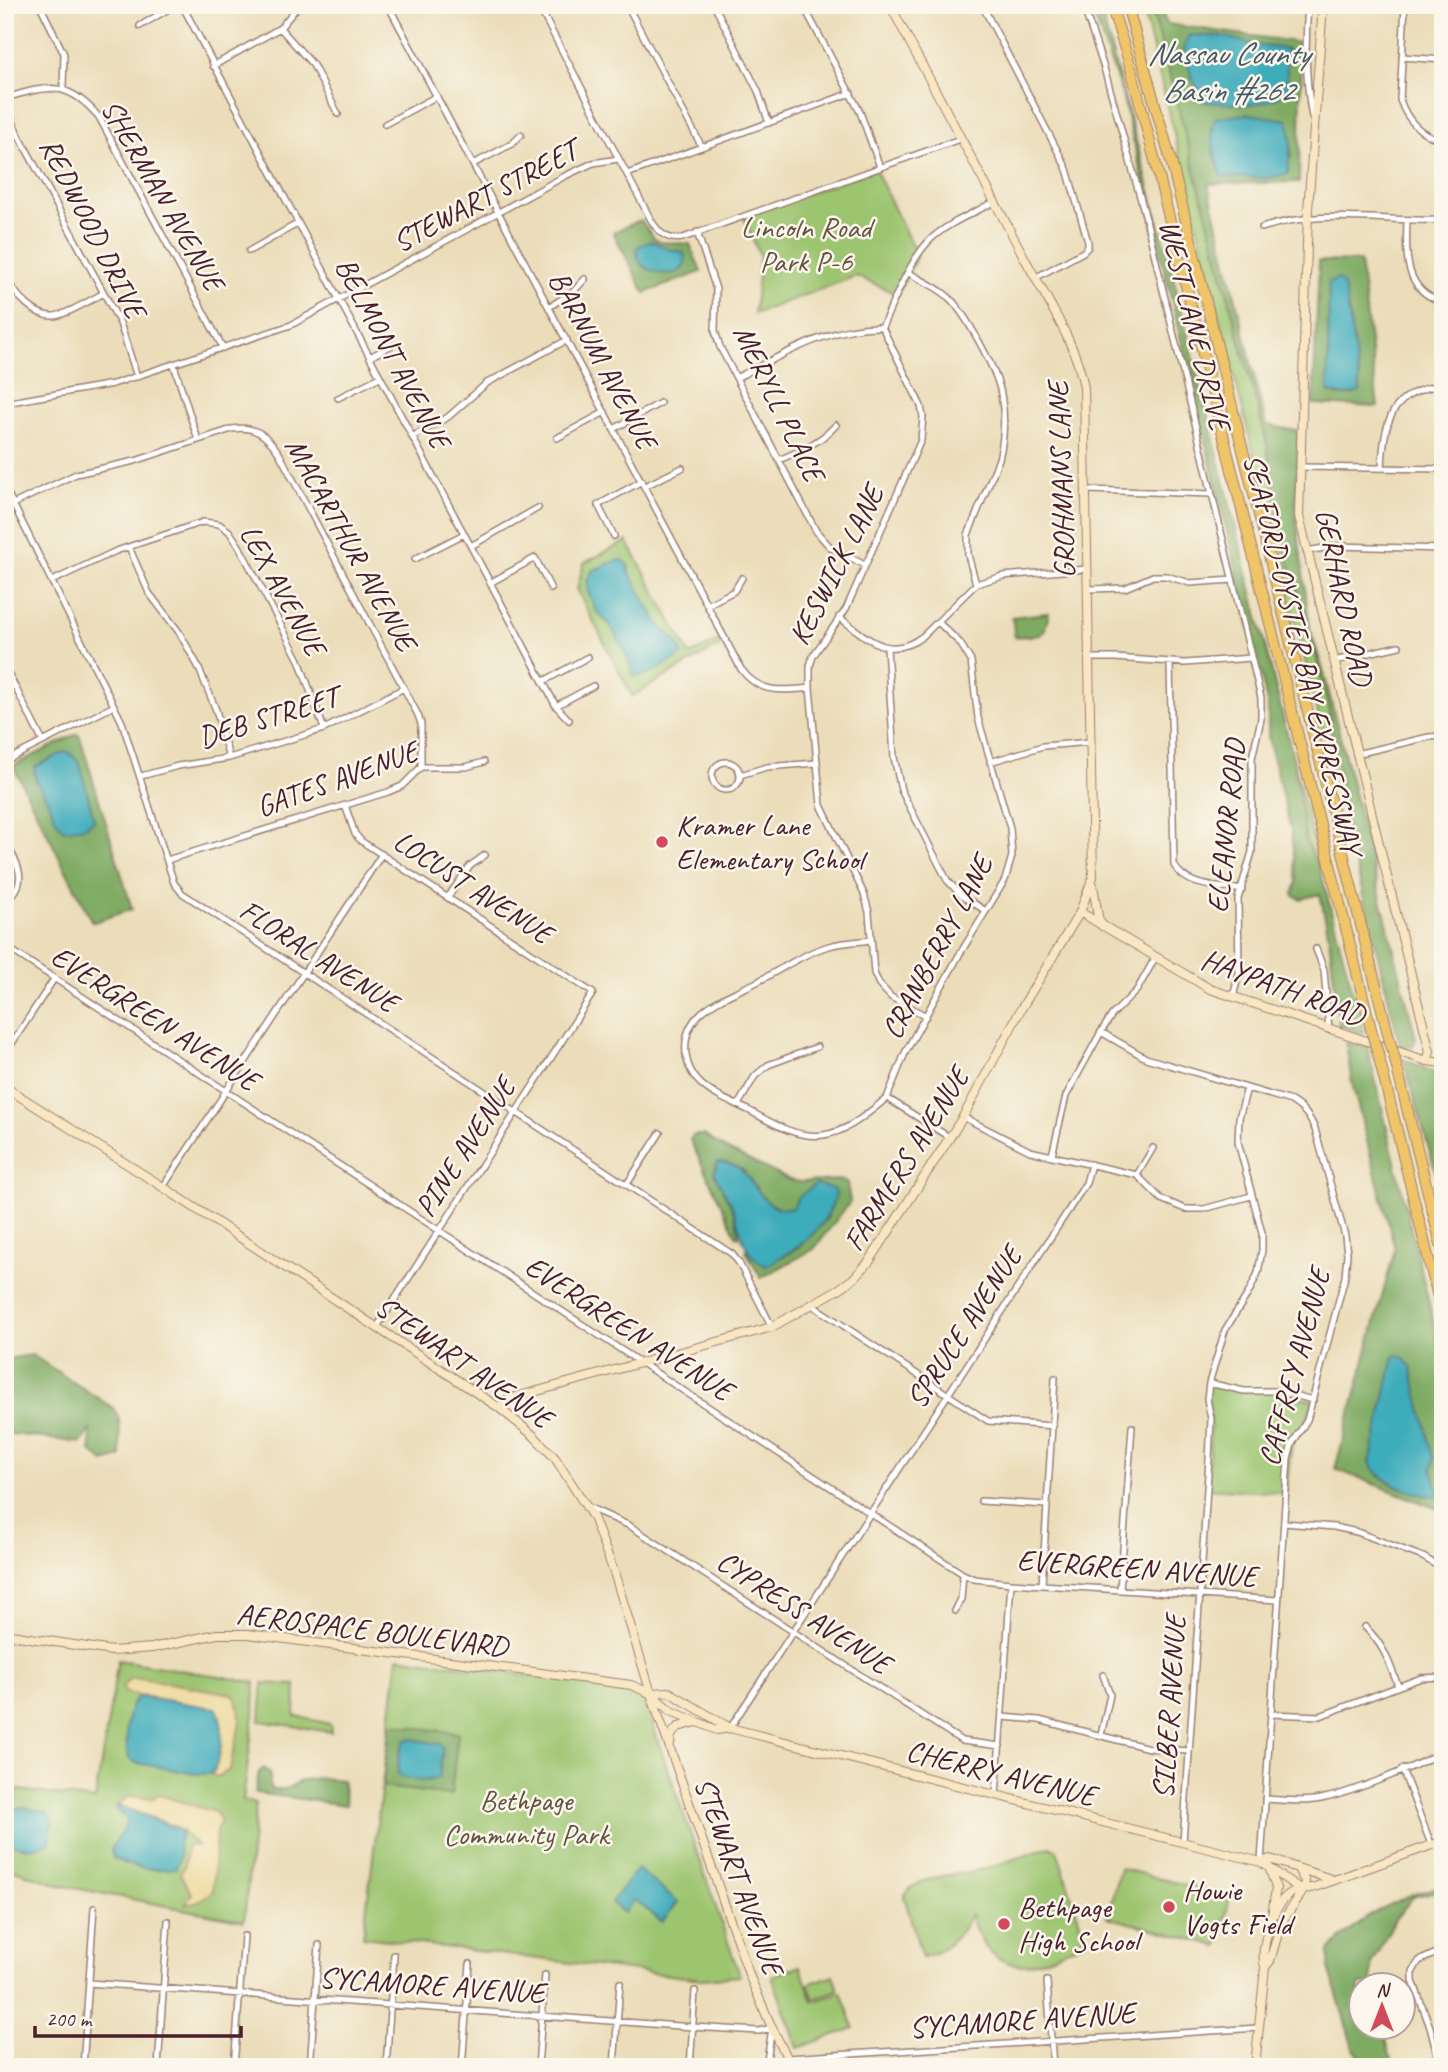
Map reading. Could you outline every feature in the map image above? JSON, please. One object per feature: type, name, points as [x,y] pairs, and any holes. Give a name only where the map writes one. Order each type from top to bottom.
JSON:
[{"type":"highway","name":"SEAFORD-OYSTER BAY EXPRESSWAY","points":[[1110,5],[1160,178],[1443,1317]]},
{"type":"highway","name":"SEAFORD-OYSTER BAY EXPRESSWAY","points":[[1129,8],[1171,161],[1443,1253]]},
{"type":"street","points":[[40,5],[64,54],[63,88]]},
{"type":"street","points":[[140,26],[175,5]]},
{"type":"street","name":"BELMONT AVENUE","points":[[182,5],[556,706],[569,720]]},
{"type":"street","points":[[213,66],[280,28],[299,5]]},
{"type":"street","name":"BARNUM AVENUE","points":[[388,5],[741,669],[753,682],[769,690],[810,688]]},
{"type":"street","points":[[538,5],[656,228],[669,238],[683,238],[960,139]]},
{"type":"street","points":[[627,5],[702,147]]},
{"type":"street","points":[[714,5],[758,91],[769,123]]},
{"type":"street","points":[[803,5],[860,111],[880,167]]},
{"type":"street","name":"GROHMANS LANE","points":[[890,5],[1035,278],[1082,374],[1087,490],[1093,877],[1080,912]]},
{"type":"street","points":[[982,5],[1067,169],[1088,242],[1088,247],[1083,252],[1035,278]]},
{"type":"street","name":"WEST LANE DRIVE","points":[[1083,5],[1129,153],[1251,658]]},
{"type":"street","points":[[1308,5],[1305,44],[1308,96],[1314,126]]},
{"type":"street","name":"GERHARD ROAD","points":[[1323,5],[1308,220],[1299,516],[1430,1052],[1427,1062]]},
{"type":"street","points":[[1405,5],[1399,90],[1404,110],[1418,129],[1443,140]]},
{"type":"street","points":[[280,28],[313,65],[338,114]]},
{"type":"street","points":[[1402,57],[1443,60]]},
{"type":"street","name":"SHERMAN AVENUE","points":[[5,100],[42,88],[63,88],[78,96],[99,117],[223,348]]},
{"type":"street","points":[[627,174],[851,93]]},
{"type":"street","points":[[385,124],[437,96]]},
{"type":"street","name":"REDWOOD DRIVE","points":[[5,100],[17,132],[120,323],[137,377]]},
{"type":"street","points":[[473,164],[512,144],[521,135]]},
{"type":"street","name":"STEWART STREET","points":[[5,403],[104,386],[137,377],[291,325],[584,166],[618,159]]},
{"type":"street","points":[[736,378],[789,352],[855,327],[882,327],[917,256],[933,237],[994,202]]},
{"type":"street","points":[[1262,228],[1286,221],[1323,218],[1443,220]]},
{"type":"street","points":[[1407,220],[1405,258],[1408,270],[1418,287],[1429,297],[1443,302]]},
{"type":"street","points":[[249,251],[297,224]]},
{"type":"street","name":"MERYLL PLACE","points":[[697,232],[718,294],[717,338],[736,378],[822,540],[838,553],[865,565]]},
{"type":"street","points":[[909,273],[946,295],[959,308],[997,380],[1002,395],[1003,436],[999,459],[968,535],[968,555],[976,584]]},
{"type":"street","points":[[5,276],[18,295],[47,316],[60,315],[104,293]]},
{"type":"street","points":[[549,307],[573,292],[585,279]]},
{"type":"street","name":"KESWICK LANE","points":[[882,327],[921,406],[923,430],[915,455],[846,609],[813,656],[810,688],[821,805],[864,894],[874,973],[879,984],[891,997],[926,1016]]},
{"type":"street","points":[[412,436],[448,417],[487,383],[567,340]]},
{"type":"street","points":[[370,357],[391,345]]},
{"type":"street","points":[[174,365],[198,440]]},
{"type":"street","points":[[338,398],[380,377]]},
{"type":"street","points":[[1382,468],[1383,434],[1392,413],[1410,396],[1431,386],[1443,385]]},
{"type":"street","points":[[614,429],[660,403]]},
{"type":"street","points":[[557,438],[605,412]]},
{"type":"street","points":[[779,460],[812,444],[836,425]]},
{"type":"street","name":"MACARTHUR AVENUE","points":[[13,504],[76,474],[135,461],[232,429],[247,428],[262,434],[272,443],[404,688],[421,724],[421,768]]},
{"type":"street","points":[[1299,467],[1443,469]]},
{"type":"street","points":[[614,536],[598,505],[682,468]]},
{"type":"street","name":"FLORAL AVENUE","points":[[5,488],[127,733],[174,883],[182,893],[732,1254],[772,1327]]},
{"type":"street","points":[[1087,490],[1212,494]]},
{"type":"street","points":[[471,546],[538,508]]},
{"type":"street","name":"LEX AVENUE","points":[[52,581],[129,547],[203,523],[219,524],[229,531],[299,660],[324,729]]},
{"type":"street","points":[[415,559],[464,534]]},
{"type":"street","points":[[1306,551],[1337,546],[1443,549]]},
{"type":"street","points":[[129,547],[149,593],[179,632],[198,666],[216,710],[229,758]]},
{"type":"street","points":[[491,583],[535,558],[551,589]]},
{"type":"street","points":[[839,617],[870,640],[887,648],[901,648],[914,643],[976,584],[1003,576],[1087,569]]},
{"type":"street","points":[[1088,589],[1125,588],[1153,576],[1166,576],[1190,583],[1233,580]]},
{"type":"street","points":[[707,605],[734,591],[742,578]]},
{"type":"street","name":"CRANBERRY LANE","points":[[887,1098],[905,1053],[1004,880],[1012,856],[1010,828],[978,718],[971,661],[960,643],[938,622]]},
{"type":"street","points":[[1334,661],[1399,646]]},
{"type":"street","points":[[887,648],[894,757],[901,790],[947,880],[962,896],[986,911]]},
{"type":"street","points":[[544,681],[588,657]]},
{"type":"street","points":[[1090,658],[1170,663],[1251,658]]},
{"type":"street","name":"ELEANOR ROAD","points":[[1233,999],[1239,973],[1238,899],[1252,852],[1252,758],[1261,719],[1261,698],[1251,658]]},
{"type":"street","points":[[1170,663],[1174,865],[1181,876],[1190,881],[1242,890]]},
{"type":"street","points":[[5,667],[43,742]]},
{"type":"street","points":[[556,706],[593,686]]},
{"type":"street","name":"DEB STREET","points":[[141,776],[178,766],[229,758],[324,729],[404,688]]},
{"type":"street","points":[[5,761],[114,706]]},
{"type":"street","points":[[1356,754],[1443,736]]},
{"type":"street","points":[[990,762],[1043,746],[1091,742]]},
{"type":"street","points":[[727,761],[735,765],[740,775],[737,784],[724,790],[715,785],[711,776],[714,767],[727,761]]},
{"type":"street","name":"GATES AVENUE","points":[[167,860],[402,786],[421,768],[466,767],[484,762]]},
{"type":"street","points":[[740,775],[767,766],[816,763]]},
{"type":"street","name":"LOCUST AVENUE","points":[[345,805],[355,834],[593,993]]},
{"type":"street","points":[[5,841],[18,867],[19,884],[15,894],[5,901]]},
{"type":"street","points":[[163,1187],[382,854]]},
{"type":"street","points":[[448,897],[472,864],[485,855]]},
{"type":"street","points":[[1093,877],[1098,917],[1102,926]]},
{"type":"street","name":"HAYPATH ROAD","points":[[1080,912],[1155,958],[1233,999],[1427,1062],[1443,1063]]},
{"type":"street","name":"FARMERS AVENUE","points":[[498,1407],[508,1399],[772,1327],[812,1305],[861,1272],[963,1117],[1021,1009],[1080,912]]},
{"type":"street","points":[[871,940],[841,943],[819,949],[711,1006],[695,1019],[688,1030],[685,1044],[691,1072],[708,1090],[787,1130],[811,1136],[825,1135],[850,1125],[887,1098],[949,1137]]},
{"type":"street","name":"EVERGREEN AVENUE","points":[[5,946],[963,1574],[974,1579],[1011,1583],[1278,1600]]},
{"type":"street","points":[[1316,949],[1324,970],[1329,1030]]},
{"type":"street","points":[[1052,1155],[1066,1096],[1101,1032],[1112,1015],[1137,990],[1155,958]]},
{"type":"street","points":[[5,1054],[54,979]]},
{"type":"street","name":"PINE AVENUE","points":[[377,1327],[593,993]]},
{"type":"street","name":"CAFFREY AVENUE","points":[[1101,1032],[1146,1058],[1291,1101],[1309,1115],[1345,1236],[1345,1277],[1307,1420],[1289,1449],[1261,1862]]},
{"type":"street","points":[[738,1105],[755,1076],[768,1065],[817,1047]]},
{"type":"street","name":"STEWART AVENUE","points":[[5,1087],[163,1187],[498,1407],[533,1435],[555,1458],[587,1507],[610,1561],[650,1693],[750,1977],[790,2062]]},
{"type":"street","name":"SILBER AVENUE","points":[[1183,1842],[1211,1419],[1207,1399],[1209,1383],[1225,1330],[1249,1292],[1261,1263],[1262,1233],[1238,1142],[1239,1118],[1247,1088]]},
{"type":"street","points":[[963,1117],[1023,1149],[1137,1175],[1161,1199],[1185,1209],[1204,1209],[1251,1196]]},
{"type":"street","points":[[627,1184],[660,1133]]},
{"type":"street","points":[[1137,1175],[1153,1149]]},
{"type":"street","name":"SPRUCE AVENUE","points":[[730,1728],[1079,1194],[1091,1164]]},
{"type":"street","points":[[812,1305],[992,1422],[1053,1426]]},
{"type":"street","points":[[1042,1585],[1055,1378]]},
{"type":"street","points":[[1209,1383],[1244,1391],[1278,1391],[1312,1400]]},
{"type":"street","points":[[1120,1590],[1132,1427]]},
{"type":"street","points":[[981,1500],[1047,1505]]},
{"type":"street","name":"CYPRESS AVENUE","points":[[587,1507],[631,1526],[962,1741],[1000,1745]]},
{"type":"street","points":[[1284,1523],[1334,1527],[1357,1532],[1423,1557],[1443,1569]]},
{"type":"street","points":[[955,1611],[961,1599],[963,1574]]},
{"type":"street","points":[[996,1795],[1011,1583]]},
{"type":"street","points":[[1365,1627],[1378,1640],[1398,1686]]},
{"type":"street","name":"AEROSPACE BOULEVARD","points":[[5,1634],[112,1651],[152,1648],[217,1634],[248,1634],[631,1685],[650,1693]]},
{"type":"street","points":[[1101,1735],[1110,1695],[1103,1675]]},
{"type":"street","points":[[1271,1714],[1320,1716],[1421,1678],[1443,1677]]},
{"type":"street","name":"CHERRY AVENUE","points":[[650,1693],[669,1692],[730,1728],[1261,1862],[1303,1891]]},
{"type":"street","name":"CHERRY AVENUE","points":[[650,1693],[671,1711],[718,1730],[730,1728]]},
{"type":"street","points":[[1002,1717],[1039,1720],[1149,1748],[1189,1751]]},
{"type":"street","points":[[669,1746],[671,1735],[678,1727],[699,1722]]},
{"type":"street","points":[[1265,1799],[1304,1801],[1324,1798],[1402,1769],[1443,1750]]},
{"type":"street","points":[[1402,1769],[1431,1844]]},
{"type":"street","points":[[1272,1919],[1282,1902],[1293,1892],[1303,1891],[1443,1841]]},
{"type":"street","name":"CHERRY AVENUE","points":[[1261,1862],[1270,1859],[1334,1880]]},
{"type":"street","points":[[1255,2067],[1265,1968],[1262,1959],[1276,1888],[1269,1867]]},
{"type":"street","points":[[1265,1968],[1270,1961],[1281,1923],[1303,1891],[1305,1881],[1298,1869]]},
{"type":"street","points":[[83,2067],[94,1908]]},
{"type":"street","points":[[158,2067],[169,1921]]},
{"type":"street","points":[[234,2067],[244,1936]]},
{"type":"street","points":[[310,2067],[319,1945]]},
{"type":"street","points":[[1440,2067],[1412,1975],[1419,1961],[1443,1950]]},
{"type":"street","points":[[386,2067],[394,1955]]},
{"type":"street","points":[[462,2067],[470,1964]]},
{"type":"street","points":[[538,2067],[545,1975]]},
{"type":"street","points":[[1047,1980],[1053,2067]]},
{"type":"street","name":"SYCAMORE AVENUE","points":[[89,1983],[617,2022],[759,2031],[772,2028]]},
{"type":"street","points":[[614,2067],[620,1983]]},
{"type":"street","points":[[690,2067],[695,1991]]},
{"type":"street","points":[[766,2067],[772,2028]]},
{"type":"street","name":"SYCAMORE AVENUE","points":[[790,2062],[1258,2028]]},
{"type":"green space","points":[[1090,5],[1098,5],[1102,16],[1170,264],[1294,761],[1306,842],[1320,869],[1364,1033],[1339,1026],[1329,937],[1320,894],[1301,899],[1293,895],[1297,881],[1291,831],[1268,737],[1268,708],[1256,652],[1122,94]]},
{"type":"green space","points":[[1142,5],[1151,5],[1266,439],[1283,545],[1310,629],[1328,706],[1351,846]]},
{"type":"green space","points":[[1151,5],[1159,5],[1167,24],[1302,43],[1299,182],[1209,184],[1209,188],[1266,425],[1298,431],[1296,516],[1310,629],[1283,545],[1266,439]],"holes":[[[1216,118],[1287,120],[1291,157],[1214,153],[1211,129]]]},
{"type":"green space","name":"Lincoln Road Park P-6","points":[[875,169],[917,256],[897,294],[856,276],[754,314],[760,256],[743,216]]},
{"type":"green space","points":[[641,220],[655,239],[661,242],[690,244],[701,272],[645,293],[613,232]]},
{"type":"green space","points":[[1319,261],[1360,262],[1378,407],[1313,404]],"holes":[[[1329,283],[1345,291],[1360,392],[1339,396],[1328,392]]]},
{"type":"green space","points":[[627,541],[690,655],[722,639],[724,643],[632,696],[577,590],[584,563]]},
{"type":"green space","points":[[1049,613],[1045,629],[1040,635],[1015,637],[1012,617]]},
{"type":"green space","points":[[1310,629],[1324,673],[1416,1038],[1413,1047],[1400,1046],[1351,846],[1328,706]]},
{"type":"green space","points":[[77,734],[132,909],[94,922],[14,768],[14,765]]},
{"type":"green space","points":[[1294,761],[1320,869],[1306,842]]},
{"type":"green space","points":[[1346,1043],[1367,1046],[1443,1361],[1443,1511],[1335,1469],[1395,1249],[1352,1083]],"holes":[[[1394,1358],[1411,1367],[1434,1481],[1426,1496],[1386,1481],[1370,1463]]]},
{"type":"green space","points":[[1403,1059],[1436,1073],[1443,1096],[1443,1198]]},
{"type":"green space","points":[[694,1135],[704,1135],[724,1148],[789,1180],[841,1180],[847,1183],[850,1202],[814,1249],[761,1278],[746,1251],[748,1239],[770,1256],[785,1255],[802,1244],[828,1217],[768,1204],[742,1169],[722,1191],[734,1213],[739,1237],[690,1140]]},
{"type":"green space","points":[[32,1355],[113,1408],[119,1418],[121,1457],[104,1462],[91,1451],[90,1430],[81,1443],[5,1433],[5,1359]]},
{"type":"green space","points":[[1209,1383],[1226,1388],[1268,1390],[1313,1400],[1307,1420],[1292,1444],[1286,1493],[1207,1488],[1211,1419],[1207,1399]]},
{"type":"green space","name":"Bethpage Community Park","points":[[398,1657],[641,1692],[740,1976],[701,1979],[363,1937]]},
{"type":"green space","points":[[118,1660],[255,1682],[254,1715],[243,1800],[256,1803],[244,1921],[59,1885],[9,1868],[5,1877],[5,1788],[95,1800]]},
{"type":"green space","points":[[263,1683],[296,1685],[295,1716],[330,1724],[331,1732],[260,1721]]},
{"type":"green space","points":[[390,1724],[458,1733],[451,1795],[382,1787]]},
{"type":"green space","points":[[264,1768],[270,1773],[270,1789],[276,1790],[284,1790],[311,1779],[342,1780],[346,1805],[255,1793],[259,1772]]},
{"type":"green space","points":[[1050,1847],[1057,1850],[1086,1942],[1035,1962],[1017,1965],[998,1958],[990,1951],[978,1934],[971,1915],[951,1942],[922,1957],[904,1896],[909,1890],[934,1878],[980,1870]]},
{"type":"green space","name":"Howie Vogts Field","points":[[1120,1868],[1230,1897],[1218,1946],[1107,1917]]},
{"type":"green space","points":[[1443,1885],[1442,1890],[1413,1897],[1395,1919],[1372,1963],[1372,1970],[1346,1970],[1346,2025],[1329,1968],[1329,1951],[1367,1917],[1410,1896]]},
{"type":"green space","points":[[800,1966],[813,2002],[841,1992],[854,2028],[798,2048],[772,1976]]},
{"type":"green space","points":[[833,1975],[838,1990],[814,1999],[808,1984]]},
{"type":"green space","points":[[1351,2040],[1386,2040],[1393,2067],[1368,2067],[1353,2048]]},
{"type":"sand","points":[[140,1678],[233,1694],[238,1703],[240,1721],[230,1770],[217,1777],[211,1774],[215,1770],[202,1706],[126,1693],[122,1688],[129,1679]]},
{"type":"sand","points":[[156,1794],[215,1812],[221,1820],[216,1831],[213,1891],[196,1903],[185,1904],[192,1894],[180,1874],[185,1865],[187,1846],[198,1845],[172,1825],[117,1805],[130,1796],[154,1799]]},
{"type":"water","name":"Nassau County Basin #262","points":[[1189,35],[1226,37],[1287,49],[1287,90],[1278,97],[1259,103],[1205,102],[1191,76],[1184,47]]},
{"type":"water","points":[[1248,114],[1288,120],[1291,139],[1288,174],[1267,178],[1222,177],[1212,140],[1213,125],[1216,118]]},
{"type":"water","points":[[651,241],[683,252],[685,262],[682,269],[670,274],[662,273],[642,264],[638,259],[637,247]]},
{"type":"water","points":[[1338,279],[1345,290],[1359,379],[1360,392],[1348,395],[1328,392],[1329,283]]},
{"type":"water","points":[[623,560],[628,565],[629,572],[656,619],[677,642],[682,655],[659,669],[640,676],[634,676],[625,651],[610,625],[595,610],[587,589],[593,570]]},
{"type":"water","points":[[69,752],[80,764],[94,820],[85,827],[64,830],[38,784],[35,767]]},
{"type":"water","points":[[718,1162],[731,1164],[741,1170],[762,1197],[780,1208],[793,1208],[798,1197],[816,1184],[833,1189],[836,1194],[818,1228],[800,1245],[766,1266],[757,1261],[746,1247],[732,1206],[714,1172]]},
{"type":"water","points":[[1399,1355],[1411,1367],[1434,1460],[1432,1469],[1439,1495],[1431,1496],[1400,1487],[1380,1475],[1370,1463],[1394,1357]]},
{"type":"water","points":[[138,1697],[216,1708],[222,1731],[218,1760],[211,1774],[196,1774],[137,1763],[129,1759],[126,1735],[128,1718]]},
{"type":"water","points":[[405,1740],[440,1744],[443,1748],[439,1777],[418,1780],[398,1774],[399,1755]]},
{"type":"water","points":[[117,1805],[182,1831],[176,1868],[144,1868],[113,1858],[111,1849],[127,1819],[117,1811]]},
{"type":"water","points":[[25,1807],[47,1813],[52,1819],[50,1843],[27,1847],[16,1846],[5,1840],[5,1817],[10,1810]]},
{"type":"water","points":[[637,1869],[678,1902],[662,1922],[635,1900],[624,1913],[611,1902]]},
{"type":"place","name":"Kramer Lane Elementary School","points":[[662,842]]},
{"type":"place","name":"Howie Vogts Field","points":[[1169,1907]]},
{"type":"place","name":"Bethpage High School","points":[[1004,1924]]}]
